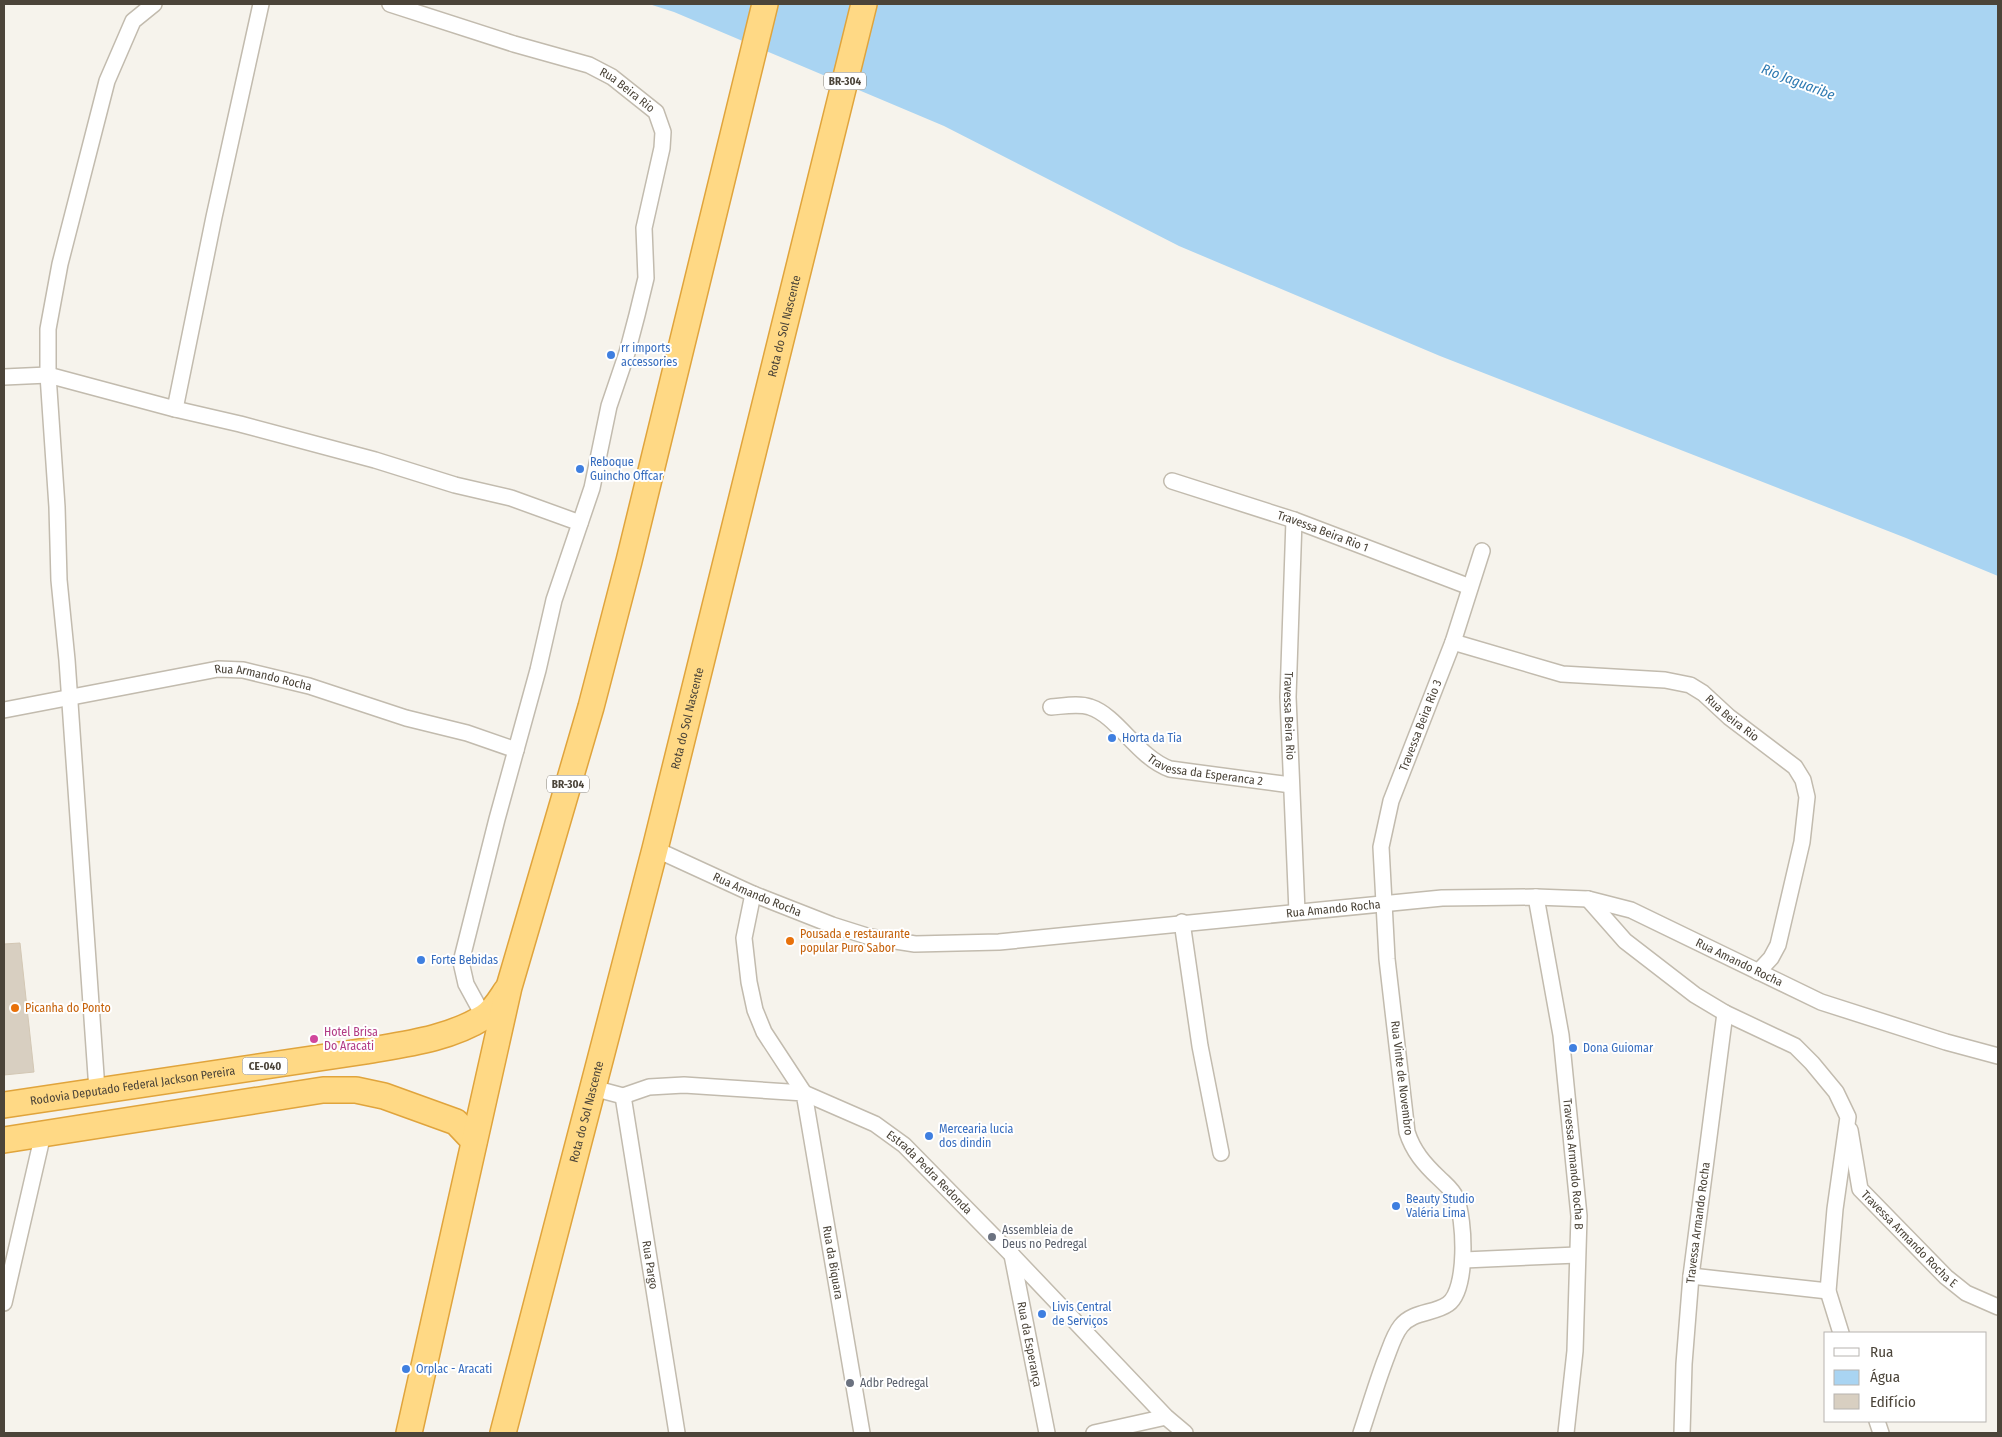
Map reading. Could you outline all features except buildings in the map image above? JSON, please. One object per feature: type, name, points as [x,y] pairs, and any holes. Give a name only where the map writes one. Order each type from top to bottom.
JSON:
[{"type":"highway","name":"BR-304","points":[[409,1433],[509,986],[591,707],[629,561],[765,4]]},
{"type":"highway","name":"Rota do Sol Nascente","points":[[503,1433],[655,849],[864,4]]},
{"type":"highway","name":"Rodovia Deputado Federal Jackson Pereira","points":[[4,1105],[424,1041],[484,1017],[495,1008],[509,986]]},
{"type":"highway","points":[[4,1140],[323,1090],[356,1090],[384,1096],[456,1122],[474,1141]]},
{"type":"street","points":[[97,1090],[59,580],[57,507],[48,376],[48,329],[60,264],[107,81],[133,21],[137,4]]},
{"type":"street","points":[[133,21],[154,4]]},
{"type":"street","points":[[175,409],[212,226],[261,4]]},
{"type":"street","name":"Rua Beira Rio","points":[[390,4],[514,44],[589,65],[612,77],[656,112],[663,132],[662,148],[644,228],[646,278],[627,354],[609,406],[592,488],[554,600],[538,670],[461,962],[466,984],[484,1017]]},
{"type":"street","points":[[4,377],[48,376],[301,440],[455,485],[511,498],[580,523]]},
{"type":"street","name":"Travessa Beira Rio 1","points":[[1172,481],[1294,520],[1470,587]]},
{"type":"street","name":"Travessa Beira Rio","points":[[1294,520],[1288,697],[1297,912]]},
{"type":"street","name":"Travessa Beira Rio 3","points":[[1385,903],[1381,847],[1391,801],[1453,642],[1482,551]]},
{"type":"street","name":"Rua Beira Rio","points":[[1453,642],[1562,674],[1665,680],[1690,685],[1703,693],[1729,716],[1795,767],[1803,780],[1807,797],[1802,842],[1778,945],[1771,958],[1758,972]]},
{"type":"street","name":"Rua Armando Rocha","points":[[4,710],[218,669],[243,670],[309,686],[406,718],[467,733],[516,750]]},
{"type":"street","name":"Travessa da Esperanca 2","points":[[1051,707],[1092,707],[1111,721],[1149,758],[1158,765],[1170,769],[1291,785]]},
{"type":"street","name":"Rua Amando Rocha","points":[[655,849],[753,894],[832,925],[870,937],[915,944],[999,942],[1182,922],[1442,898],[1536,897],[1588,899],[1631,910],[1821,1002],[1946,1042],[1998,1056]]},
{"type":"street","points":[[753,894],[744,938],[749,982],[755,1010],[764,1032],[804,1092]]},
{"type":"street","name":"Travessa Armando Rocha B","points":[[1536,897],[1561,1035],[1579,1216],[1575,1351],[1566,1433]]},
{"type":"street","name":"Travessa Armando Rocha E","points":[[1588,899],[1625,940],[1695,995],[1725,1013],[1795,1046],[1836,1092],[1848,1116],[1860,1189],[1946,1277],[1966,1293],[1998,1308]]},
{"type":"street","name":"Rua Vinte de Novembro","points":[[1361,1433],[1376,1386],[1400,1326],[1409,1318],[1441,1308],[1450,1303],[1457,1295],[1464,1260],[1460,1214],[1456,1198],[1418,1155],[1411,1145],[1407,1132],[1387,959],[1385,903]]},
{"type":"street","points":[[1182,922],[1200,1046],[1221,1153]]},
{"type":"street","name":"Travessa Armando Rocha","points":[[1682,1433],[1684,1364],[1691,1276],[1725,1013]]},
{"type":"street","points":[[593,1088],[623,1096],[650,1087],[684,1084],[804,1092]]},
{"type":"street","name":"Estrada Pedra Redonda","points":[[804,1092],[875,1124],[904,1145],[1166,1417],[1185,1433]]},
{"type":"street","name":"Rua da Biquara","points":[[804,1092],[862,1433]]},
{"type":"street","name":"Rua Pargo","points":[[623,1096],[677,1433]]},
{"type":"street","points":[[1841,1332],[1828,1291],[1835,1209],[1848,1116]]},
{"type":"street","points":[[4,1304],[43,1134]]},
{"type":"street","points":[[1464,1260],[1577,1254]]},
{"type":"street","name":"Rua da Esperança","points":[[1012,1255],[1047,1433]]},
{"type":"street","points":[[1691,1276],[1828,1291]]},
{"type":"street","points":[[1094,1433],[1166,1417]]},
{"type":"water","name":"Rio Jaguaribe","points":[[649,4],[1998,4],[1998,576],[1906,538],[1440,356],[1179,246],[944,126],[674,12]]},
{"type":"place","name":"rr imports accessories","points":[[611,355]]},
{"type":"place","name":"Reboque Guincho Offcar","points":[[580,469]]},
{"type":"place","name":"Horta da Tia","points":[[1112,738]]},
{"type":"place","name":"Pousada e restaurante popular Puro Sabor","points":[[790,941]]},
{"type":"place","name":"Forte Bebidas","points":[[421,960]]},
{"type":"place","name":"Picanha do Ponto","points":[[15,1008]]},
{"type":"place","name":"Hotel Brisa Do Aracati","points":[[314,1039]]},
{"type":"place","name":"Dona Guiomar","points":[[1573,1048]]},
{"type":"place","name":"Mercearia lucia dos dindin","points":[[929,1136]]},
{"type":"place","name":"Beauty Studio Valéria Lima","points":[[1396,1206]]},
{"type":"place","name":"Assembleia de Deus no Pedregal","points":[[992,1237]]},
{"type":"place","name":"Livis Central de Serviços","points":[[1042,1314]]},
{"type":"place","name":"Orplac - Aracati","points":[[406,1369]]},
{"type":"place","name":"Adbr Pedregal","points":[[850,1383]]}]
